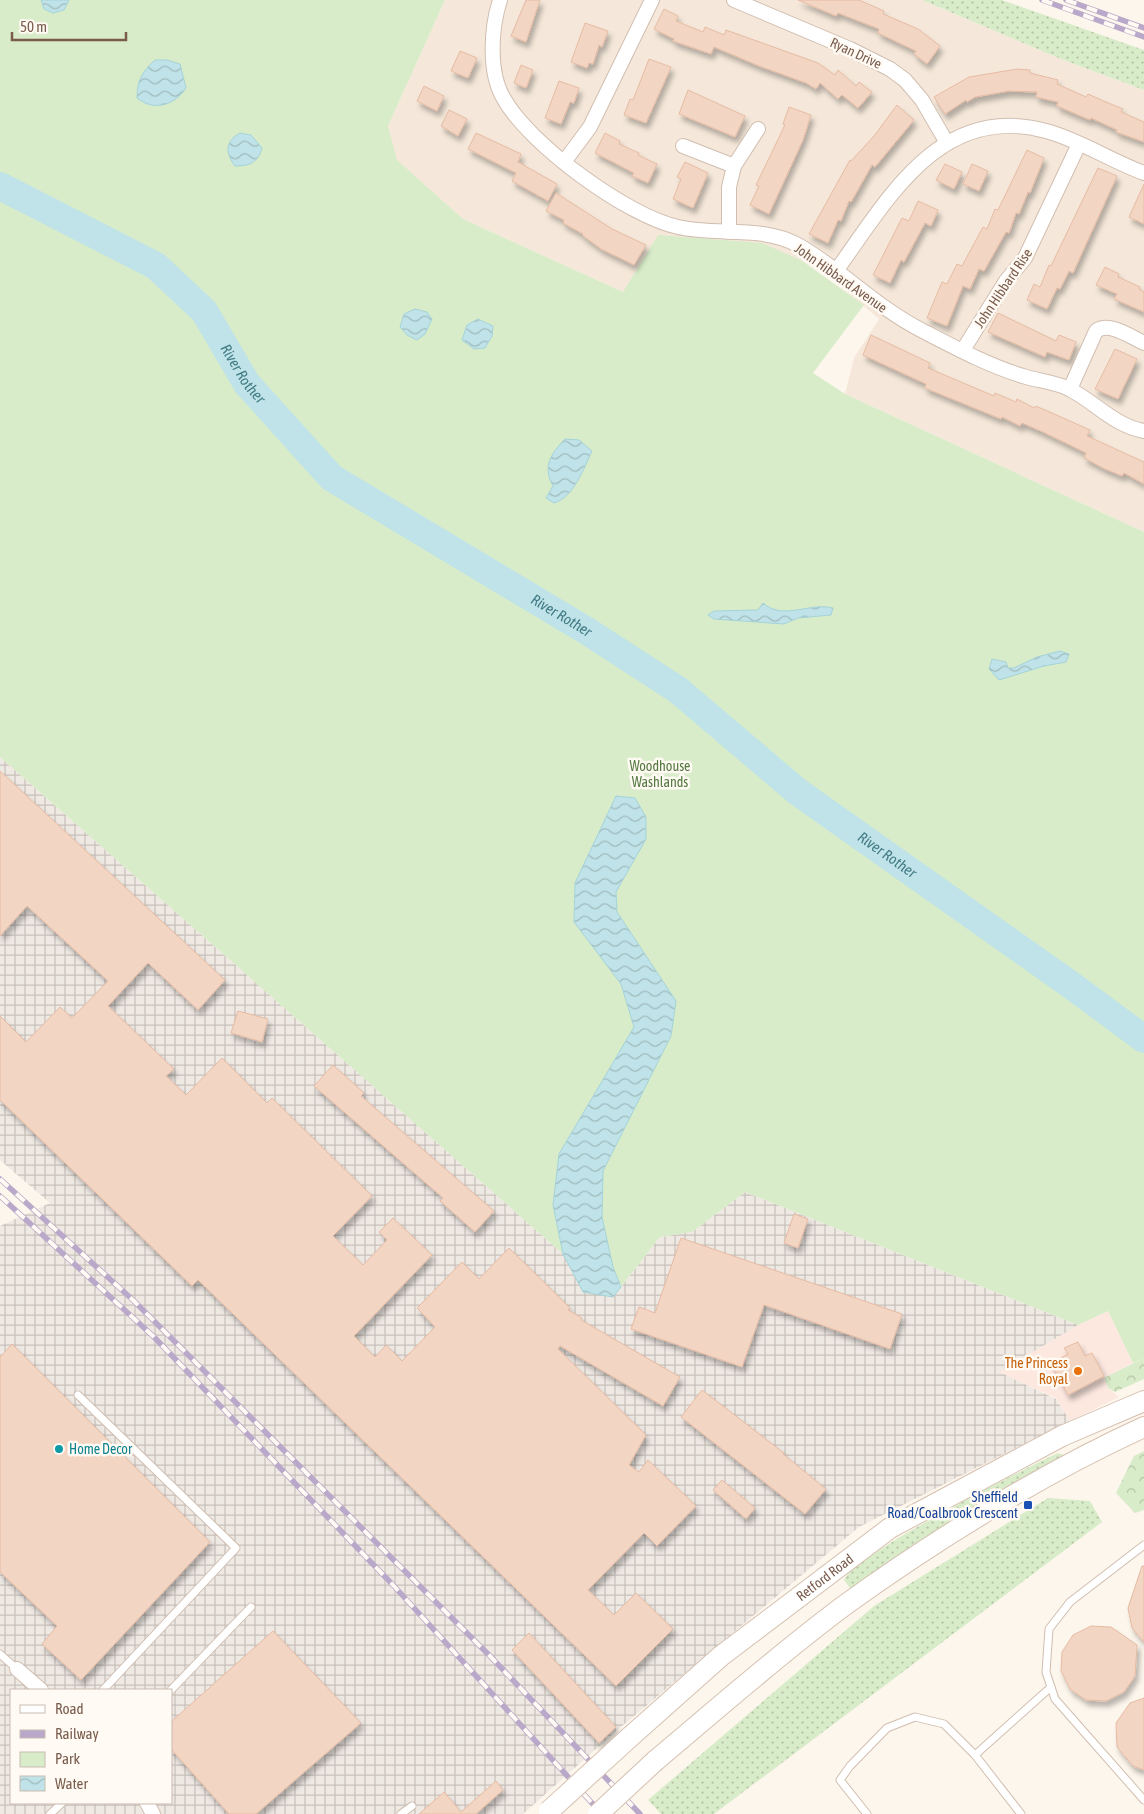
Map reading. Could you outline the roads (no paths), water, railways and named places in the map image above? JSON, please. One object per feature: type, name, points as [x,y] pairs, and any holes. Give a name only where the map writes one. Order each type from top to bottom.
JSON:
[{"type":"main road","name":"Retford Road","points":[[548,1813],[721,1656],[890,1528],[1062,1436],[1144,1401]]},
{"type":"main road","points":[[598,1814],[655,1761],[845,1606],[897,1569],[1000,1504],[1144,1427]]},
{"type":"street","name":"John Hibbard Avenue","points":[[500,0],[494,55],[496,79],[503,98],[519,121],[564,162],[610,194],[658,221],[678,227],[761,234],[796,244],[895,316],[1002,369],[1070,389],[1120,423],[1144,430]]},
{"type":"street","points":[[564,162],[590,127],[652,0]]},
{"type":"street","name":"Ryan Drive","points":[[734,0],[850,49],[890,69],[905,80],[922,100],[947,143]]},
{"type":"street","points":[[836,272],[892,193],[907,177],[947,143],[964,133],[1003,124],[1047,131],[1144,173]]},
{"type":"street","points":[[729,232],[729,187],[734,166],[758,129]]},
{"type":"street","name":"John Hibbard Rise","points":[[963,350],[1006,281],[1025,258],[1079,144]]},
{"type":"street","points":[[682,146],[734,166]]},
{"type":"street","points":[[1070,389],[1096,331],[1101,327],[1108,326],[1144,343]]},
{"type":"street","points":[[17,1668],[40,1689]]},
{"type":"lane","points":[[78,1395],[236,1548],[104,1689]]},
{"type":"lane","points":[[1144,1545],[1070,1602],[1049,1629],[1046,1672],[1055,1699],[1144,1800]]},
{"type":"lane","points":[[172,1689],[251,1607]]},
{"type":"lane","points":[[0,1654],[17,1668]]},
{"type":"lane","points":[[975,1755],[1051,1687]]},
{"type":"lane","points":[[868,1814],[840,1780],[850,1766],[887,1728],[915,1717],[944,1724],[975,1755],[1021,1814]]},
{"type":"lane","points":[[50,1814],[61,1804]]},
{"type":"lane","points":[[401,1814],[412,1806]]},
{"type":"water","points":[[41,0],[69,0],[64,10],[53,13],[44,9]]},
{"type":"water","points":[[155,60],[167,60],[180,64],[186,88],[176,99],[164,105],[150,105],[137,98],[141,77]]},
{"type":"water","points":[[240,133],[251,135],[262,148],[258,157],[252,163],[235,166],[229,156],[228,148],[231,140]]},
{"type":"water","points":[[415,309],[427,312],[432,319],[425,334],[417,340],[407,335],[400,327],[404,314]]},
{"type":"water","points":[[478,319],[493,326],[492,336],[485,348],[474,349],[462,340],[467,325]]},
{"type":"water","points":[[565,439],[579,440],[592,451],[573,488],[561,500],[554,503],[546,498],[553,486],[548,466],[552,455]]},
{"type":"water","points":[[763,603],[779,611],[815,607],[833,608],[831,615],[798,618],[784,624],[714,619],[708,615],[714,611],[758,610]]},
{"type":"water","points":[[1060,651],[1069,654],[1066,662],[1044,666],[999,680],[989,669],[992,659],[1006,662],[1008,668],[1014,668],[1037,657]]},
{"type":"water","points":[[616,796],[635,798],[646,817],[646,839],[616,892],[617,912],[676,1001],[671,1036],[603,1171],[602,1217],[613,1267],[621,1287],[613,1297],[583,1292],[563,1254],[553,1205],[559,1154],[634,1027],[621,984],[574,922],[575,883]]},
{"type":"waterway","name":"River Rother","points":[[0,186],[156,266],[204,311],[247,384],[332,478],[587,631],[678,690],[798,792],[1071,985],[1144,1039]]},
{"type":"railway","points":[[1042,0],[1144,37]]},
{"type":"railway","points":[[1066,0],[1144,28]]},
{"type":"railway","points":[[0,1179],[134,1301],[489,1655],[640,1814]]},
{"type":"railway","points":[[0,1196],[153,1336],[393,1585],[602,1814]]},
{"type":"place","name":"The Princess Royal","points":[[1078,1371]]},
{"type":"place","name":"Home Decor","points":[[59,1449]]},
{"type":"place","name":"Sheffield Road/Coalbrook Crescent","points":[[1028,1505]]},
{"type":"park label","name":"Woodhouse Washlands","points":[[660,774]]}]
